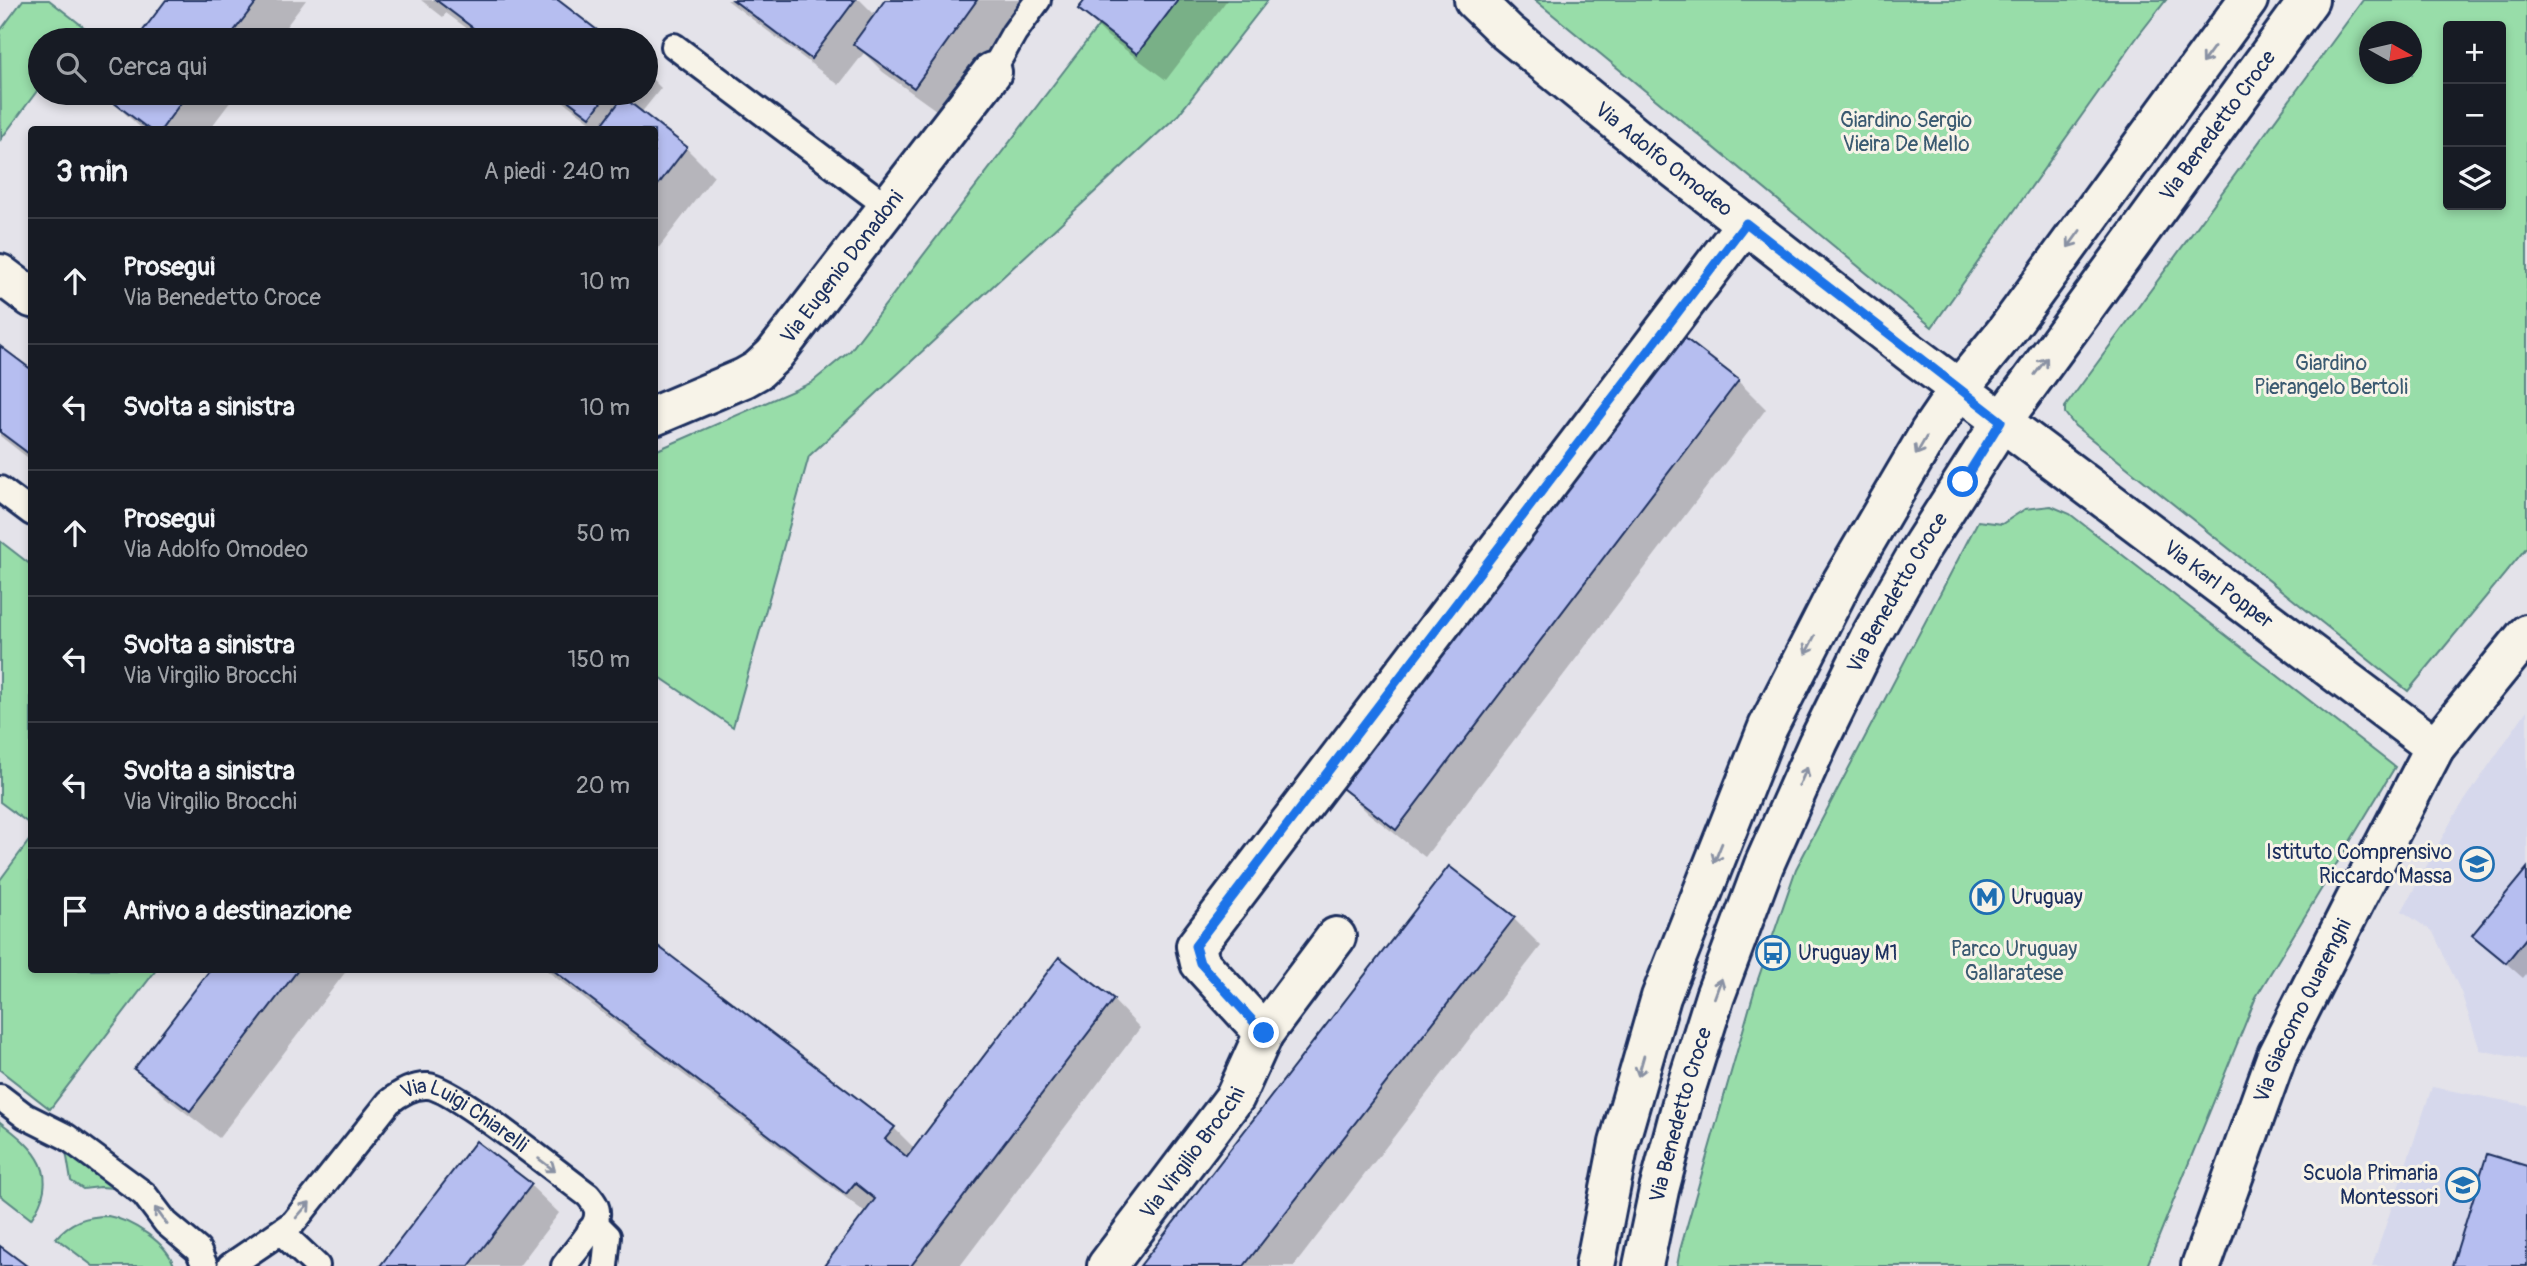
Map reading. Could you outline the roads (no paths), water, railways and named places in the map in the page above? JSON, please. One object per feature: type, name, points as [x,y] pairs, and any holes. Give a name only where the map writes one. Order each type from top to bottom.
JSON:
[{"type":"street","name":"Via Adolfo Omodeo","points":[[1474,0],[1507,32],[1660,157],[2001,421]]},
{"type":"street","points":[[1595,1266],[1619,1143],[1661,997],[1769,727],[1843,580],[1929,433],[1959,389],[2007,330],[2248,0]]},
{"type":"street","name":"Via Benedetto Croce","points":[[1643,1266],[1659,1190],[1686,1087],[1715,996],[1764,865],[1818,743],[1869,639],[1919,551],[2001,421],[2309,0]]},
{"type":"street","name":"Via Eugenio Donadoni","points":[[658,414],[758,370],[781,347],[992,72]]},
{"type":"street","points":[[1264,1033],[1200,963],[1195,946],[1746,223]]},
{"type":"street","points":[[0,274],[28,295]]},
{"type":"street","name":"Via Karl Popper","points":[[2001,421],[2435,747]]},
{"type":"street","name":"Via Giacomo Quarenghi","points":[[2201,1266],[2277,1055],[2435,747],[2527,634]]},
{"type":"street","name":"Via Virgilio Brocchi","points":[[1107,1266],[1236,1097],[1264,1033],[1336,937]]},
{"type":"lane","points":[[992,72],[1014,33],[1038,0]]},
{"type":"lane","points":[[674,46],[888,207]]},
{"type":"lane","points":[[0,489],[28,510]]},
{"type":"lane","name":"Via Luigi Chiarelli","points":[[230,1266],[281,1232],[305,1209],[389,1102],[399,1094],[428,1086],[454,1096],[588,1195],[595,1203],[598,1213],[590,1230]]},
{"type":"lane","points":[[0,1097],[25,1116],[67,1137],[144,1194],[166,1223],[198,1250],[205,1266]]},
{"type":"lane","points":[[564,1266],[590,1230],[600,1228],[608,1236],[605,1266]]},
{"type":"lane","points":[[281,1232],[317,1266]]},
{"type":"place","name":"Istituto Comprensivo Riccardo Massa","points":[[2477,864]]},
{"type":"place","name":"Uruguay","points":[[1987,897]]},
{"type":"place","name":"Uruguay M1","points":[[1773,953]]},
{"type":"place","name":"Scuola Primaria Montessori","points":[[2463,1185]]},
{"type":"park label","name":"Giardino Sergio Vieira De Mello","points":[[1906,132]]},
{"type":"park label","name":"Giardino Pierangelo Bertoli","points":[[2331,375]]},
{"type":"park label","name":"Parco Uruguay Gallaratese","points":[[2014,961]]}]
